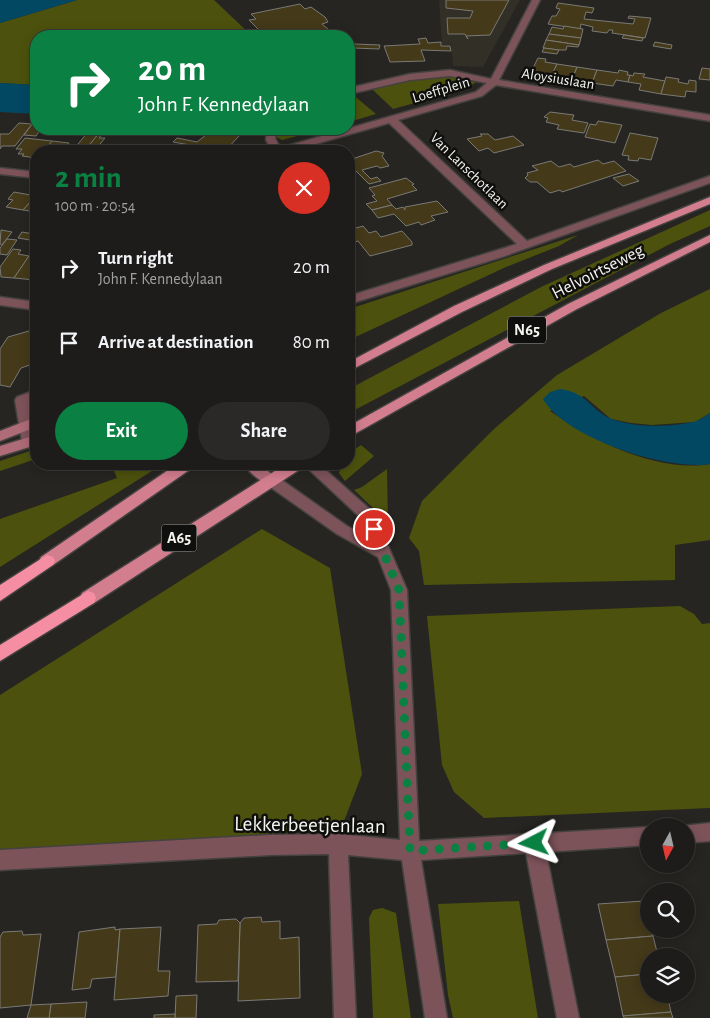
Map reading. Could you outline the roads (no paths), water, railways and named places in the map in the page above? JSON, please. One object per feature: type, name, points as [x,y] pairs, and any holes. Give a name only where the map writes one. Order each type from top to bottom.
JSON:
[{"type":"highway","points":[[0,594],[47,561]]},
{"type":"highway","name":"A65","points":[[0,654],[88,598]]},
{"type":"main road","name":"Helvoirtseweg","points":[[355,365],[458,309],[538,271],[710,200]]},
{"type":"main road","name":"Helvoirtseweg","points":[[355,429],[506,341],[622,280],[710,238]]},
{"type":"main road","points":[[0,436],[30,425]]},
{"type":"main road","points":[[0,451],[30,442]]},
{"type":"main road","points":[[47,561],[178,470]]},
{"type":"main road","points":[[258,470],[271,480],[287,470]]},
{"type":"main road","name":"A65","points":[[88,598],[271,480]]},
{"type":"street","name":"Aloysiuslaan","points":[[536,0],[493,83],[710,118]]},
{"type":"street","name":"Loeffplein","points":[[355,90],[410,77],[443,74],[468,76],[493,83]]},
{"type":"street","name":"Loeffplein","points":[[355,130],[472,98],[493,83]]},
{"type":"street","name":"Van Lanschotlaan","points":[[392,120],[525,245]]},
{"type":"street","name":"Loeffplein","points":[[302,145],[338,135]]},
{"type":"street","points":[[0,171],[30,174]]},
{"type":"street","points":[[355,298],[525,245],[710,179]]},
{"type":"street","points":[[0,302],[30,305]]},
{"type":"street","points":[[30,397],[22,400],[30,422]]},
{"type":"street","points":[[317,470],[369,516],[399,590],[410,851],[436,1018]]},
{"type":"street","points":[[271,480],[342,530],[385,554]]},
{"type":"street","points":[[695,833],[710,832]]},
{"type":"street","name":"Lekkerbeetjenlaan","points":[[0,860],[270,845],[338,844],[410,851],[640,837]]},
{"type":"street","points":[[534,843],[568,1018]]},
{"type":"street","points":[[338,844],[345,1018]]},
{"type":"water","points":[[0,0],[77,0],[0,23]]},
{"type":"water","points":[[0,83],[30,85],[30,114],[0,112]]},
{"type":"water","points":[[560,389],[577,394],[605,416],[631,424],[663,426],[684,424],[697,421],[710,413],[710,464],[691,465],[644,457],[594,439],[572,427],[555,413],[543,399],[550,392]]}]
